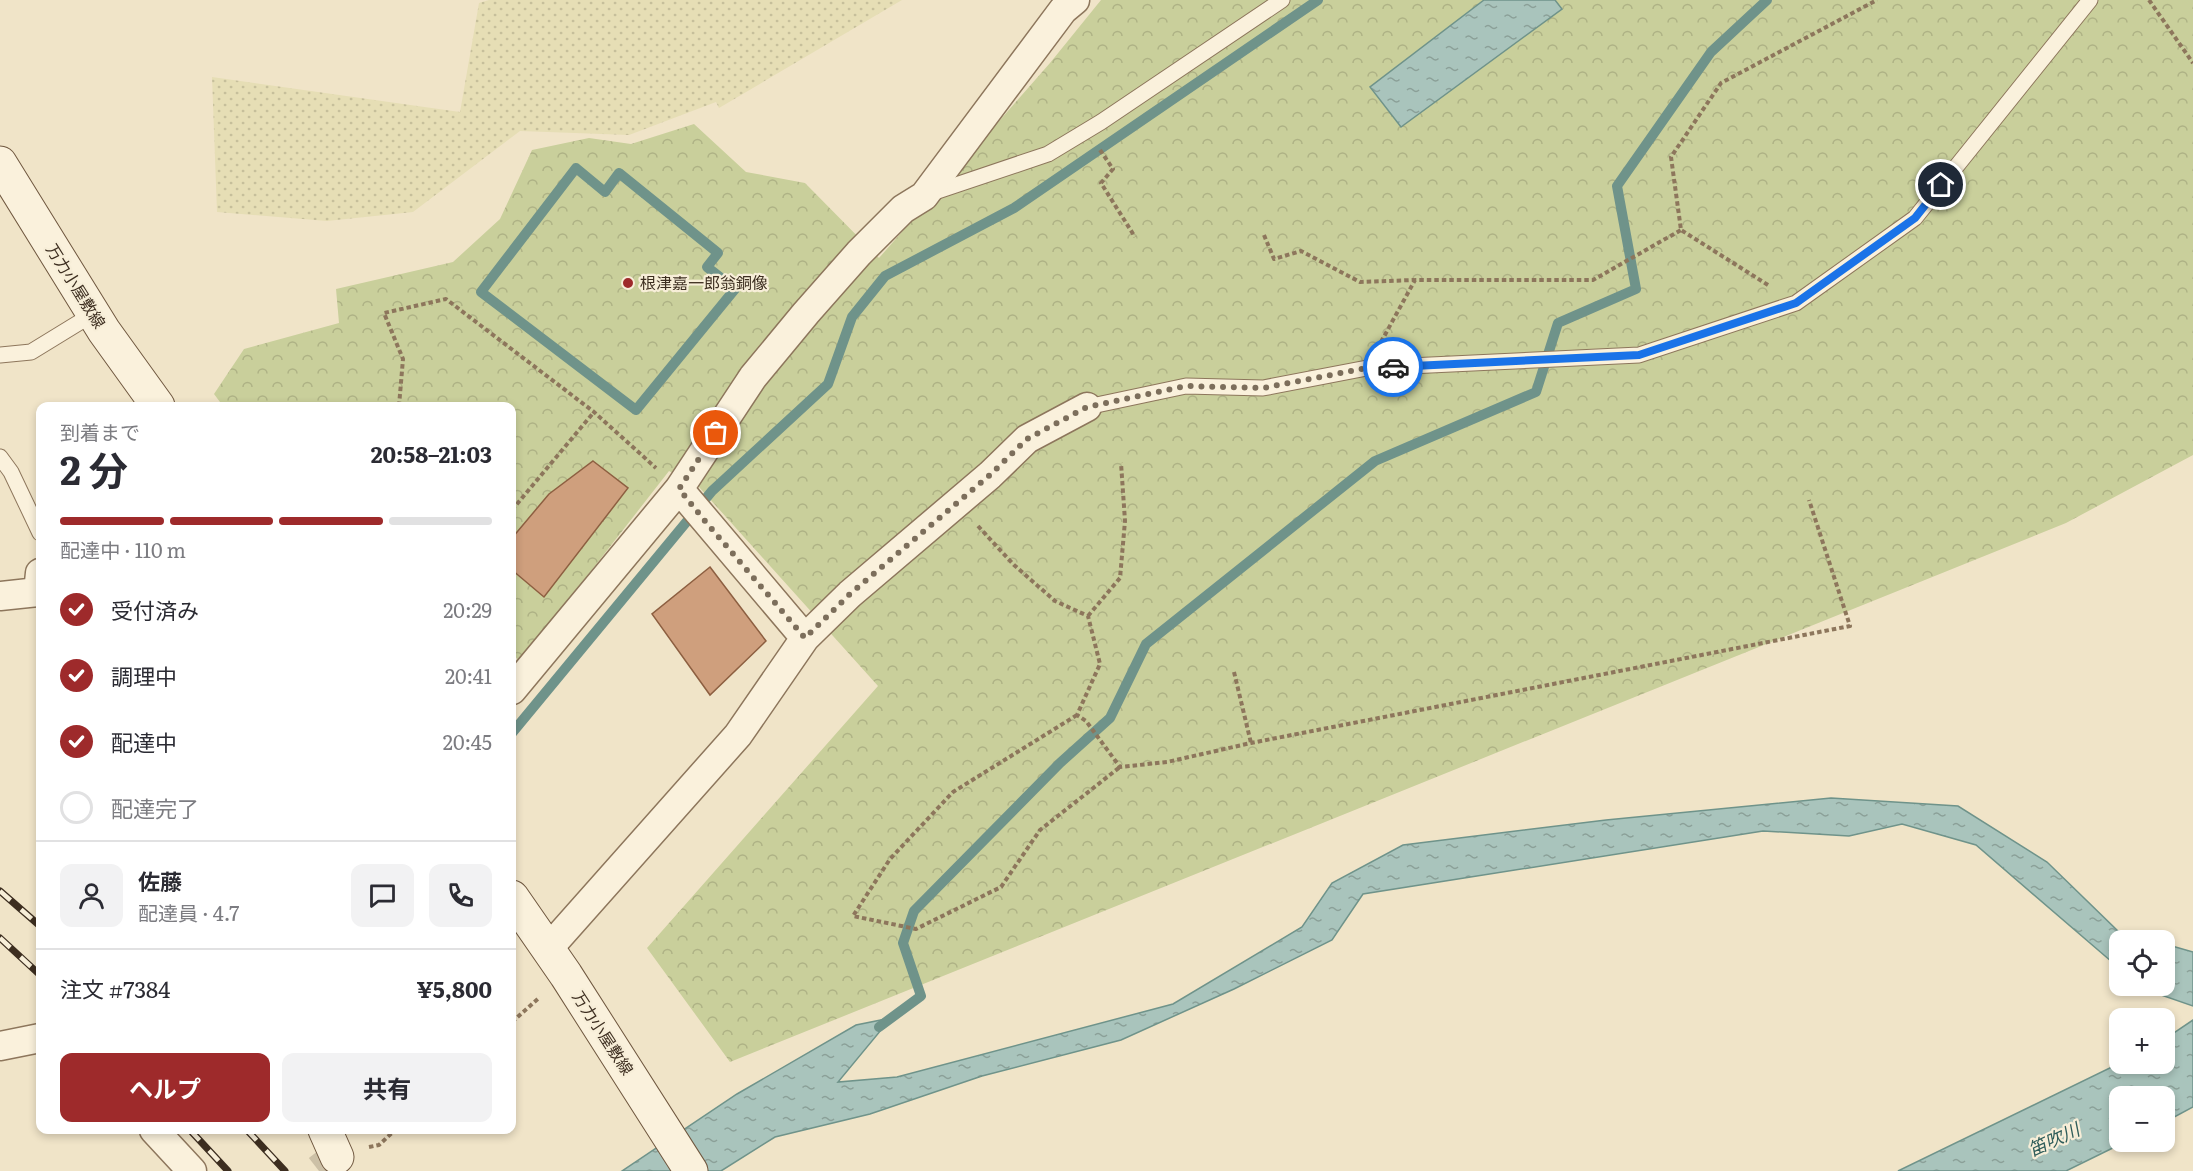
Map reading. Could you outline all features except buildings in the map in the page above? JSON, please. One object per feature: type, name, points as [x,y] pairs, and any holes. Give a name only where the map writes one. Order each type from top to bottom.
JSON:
[{"type":"main road","name":"万力小屋敷線","points":[[0,163],[93,314],[155,402]]},
{"type":"main road","name":"万力小屋敷線","points":[[516,903],[557,962],[691,1171]]},
{"type":"street","points":[[516,686],[691,504],[753,377],[859,253],[903,209],[924,196],[1063,10],[1075,0]]},
{"type":"street","points":[[557,962],[738,735],[805,638],[850,594],[990,475],[1027,439],[1087,407]]},
{"type":"street","points":[[691,504],[805,638]]},
{"type":"street","points":[[0,596],[36,587]]},
{"type":"street","points":[[0,1046],[36,1039]]},
{"type":"street","points":[[158,1134],[192,1171]]},
{"type":"lane","points":[[924,196],[1048,154],[1101,122],[1282,0]]},
{"type":"lane","points":[[1087,407],[1186,386],[1263,388],[1367,368],[1639,355],[1796,303],[1915,218],[2090,0]]},
{"type":"lane","points":[[0,355],[31,352],[93,314]]},
{"type":"lane","points":[[0,457],[11,472],[36,525]]},
{"type":"path","points":[[1796,303],[1681,230],[1671,157],[1721,83],[1877,0]]},
{"type":"path","points":[[2149,0],[2193,63]]},
{"type":"path","points":[[1108,161],[1113,169],[1101,183],[1135,237]]},
{"type":"path","points":[[1264,235],[1274,259],[1301,251],[1360,282],[1593,280],[1681,230]]},
{"type":"path","points":[[1367,368],[1415,280]]},
{"type":"path","points":[[399,402],[403,359],[384,313],[446,299],[594,412],[691,504]]},
{"type":"path","points":[[516,505],[594,412]]},
{"type":"path","points":[[1088,616],[1120,578],[1125,521],[1121,463]]},
{"type":"path","points":[[1088,616],[1100,664],[1077,715],[953,792],[890,859],[854,916],[916,929],[1001,887],[1040,830],[1120,767],[1167,762],[1251,743],[1850,626],[1809,500]]},
{"type":"path","points":[[957,503],[1014,565],[1055,601],[1088,616]]},
{"type":"path","points":[[1234,672],[1251,743]]},
{"type":"path","points":[[1077,715],[1086,721],[1120,767]]},
{"type":"shaded area","points":[[489,0],[902,0],[719,108],[716,102],[629,135],[520,131],[413,212],[327,221],[217,212],[212,77],[460,112],[479,3]]},
{"type":"green space","points":[[1101,0],[2193,0],[2193,455],[2066,523],[730,1062],[647,948],[878,686],[699,487],[669,471],[520,662],[516,658],[516,402],[220,402],[214,394],[244,349],[339,323],[336,289],[453,262],[500,219],[532,150],[589,138],[631,144],[694,124],[746,172],[805,183],[879,258],[1050,63]]},
{"type":"water","points":[[1484,0],[1555,0],[1562,9],[1401,127],[1370,87]]},
{"type":"water","points":[[1831,798],[1958,806],[2047,862],[2117,930],[2109,930],[2109,959],[1976,845],[1902,824],[1849,836],[1763,831],[1363,894],[1332,940],[1234,989],[1121,1040],[982,1076],[870,1114],[775,1137],[721,1171],[622,1171],[737,1094],[856,1025],[891,1018],[838,1082],[897,1077],[1173,1004],[1302,927],[1332,883],[1403,845],[1606,820]]},
{"type":"water","points":[[2175,947],[2193,952],[2193,1006],[2164,996],[2175,996]]},
{"type":"water","name":"笛吹川","points":[[2193,1020],[2193,1107],[2175,1117],[2175,1086],[2109,1086],[2109,1150],[2066,1171],[1898,1171],[2109,1068],[2109,1074],[2175,1074],[2175,1032]]},
{"type":"waterway","points":[[516,728],[712,491],[828,384],[852,317],[885,276],[1014,208],[1318,0]]},
{"type":"waterway","points":[[879,1027],[921,996],[903,943],[914,911],[1060,763],[1110,718],[1146,644],[1375,461],[1536,392],[1558,323],[1636,289],[1617,186],[1711,52],[1767,0]]},
{"type":"waterway","points":[[576,168],[605,192],[619,173],[718,253],[707,267],[735,289],[636,410],[481,292],[576,168]]},
{"type":"tunnel","points":[[319,1171],[337,1157]]},
{"type":"railway","points":[[0,891],[36,922]]},
{"type":"railway","points":[[0,938],[36,971]]},
{"type":"railway","points":[[194,1134],[228,1171]]},
{"type":"railway","points":[[251,1134],[285,1171]]},
{"type":"way so far","points":[[716,433],[679,489],[805,638],[850,594],[990,475],[1027,439],[1087,407],[1186,386],[1229,389],[1263,388],[1367,368],[1393,367]]},
{"type":"place","name":"根津嘉一郎翁銅像","points":[[628,283]]},
{"type":"route","points":[[1393,367],[1639,355],[1796,303],[1915,218],[1941,185]]}]
